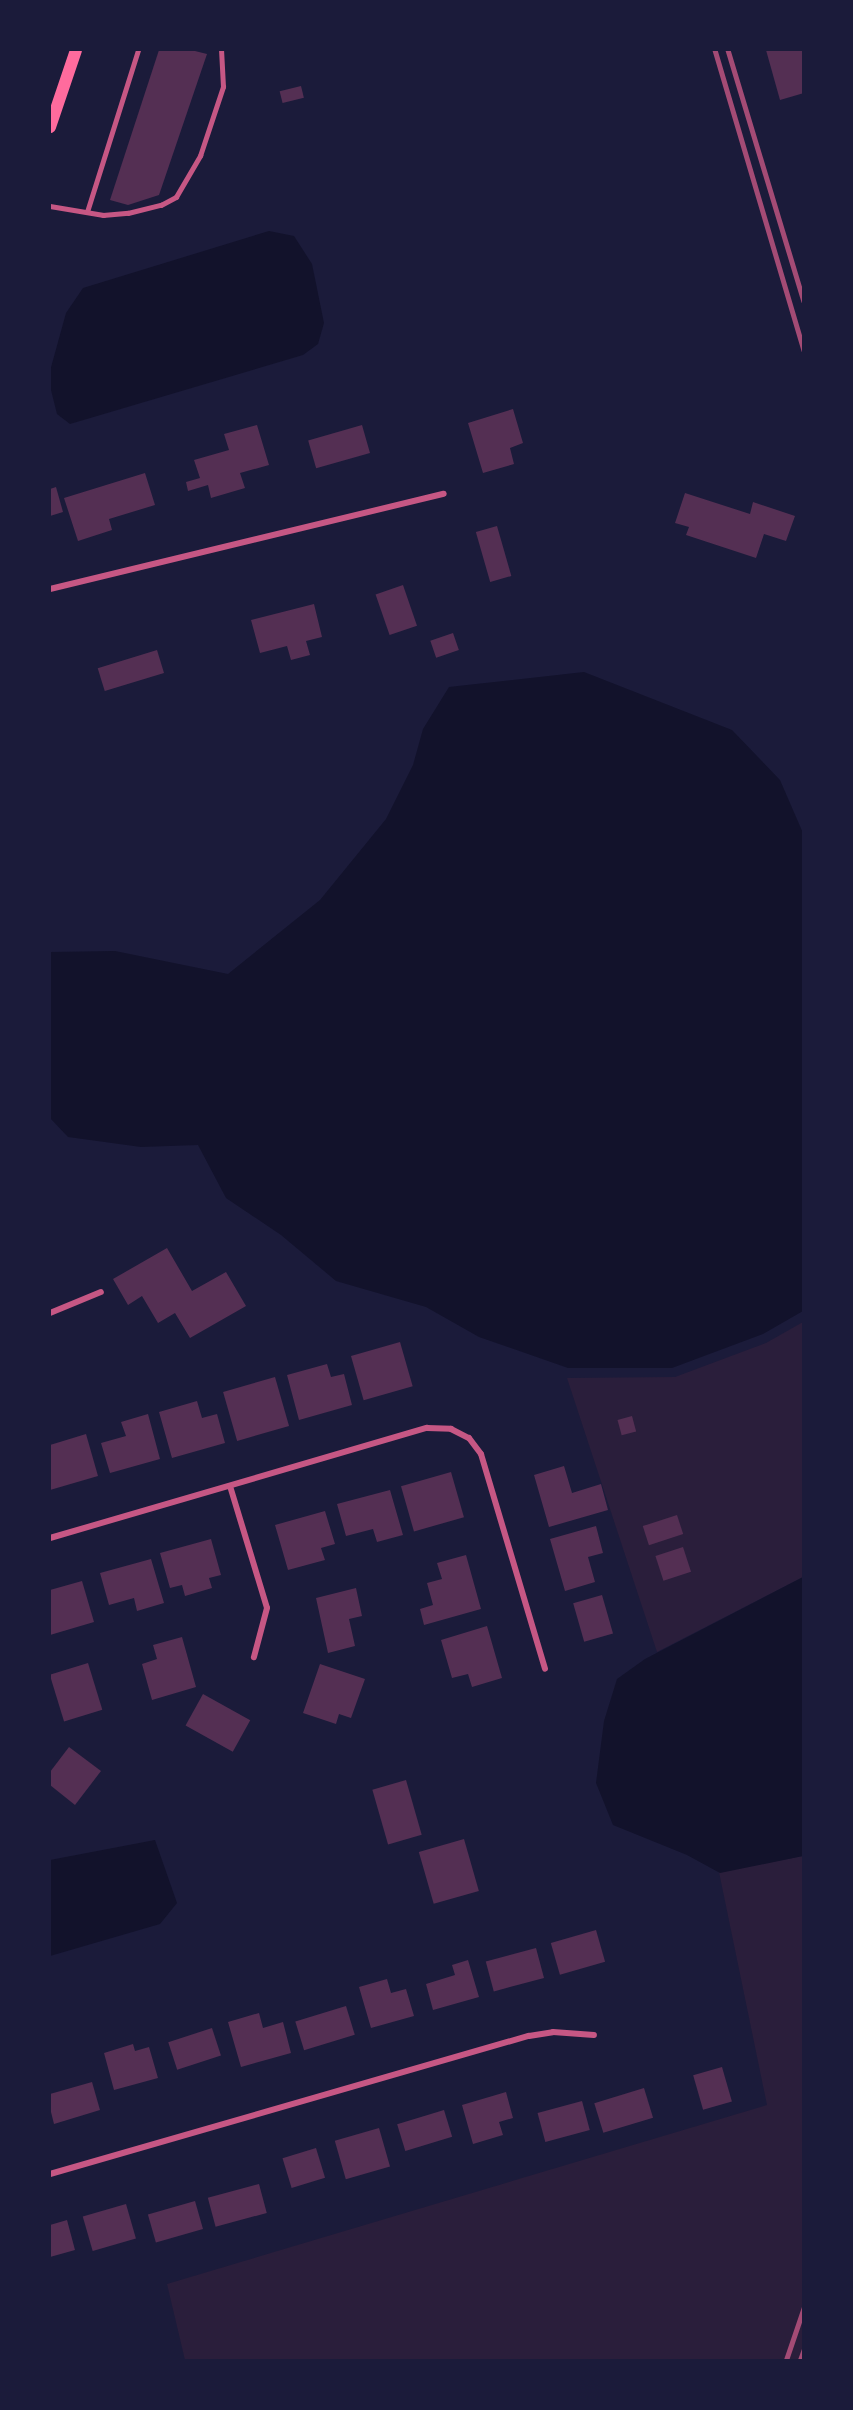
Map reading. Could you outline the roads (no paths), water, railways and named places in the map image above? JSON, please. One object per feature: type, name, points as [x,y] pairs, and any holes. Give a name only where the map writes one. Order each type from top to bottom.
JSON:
[{"type":"main road","points":[[50,127],[76,50]]},
{"type":"street","points":[[50,589],[444,494]]},
{"type":"street","points":[[50,1313],[101,1292]]},
{"type":"street","points":[[50,1538],[428,1428],[451,1429],[469,1438],[482,1454],[545,1669]]},
{"type":"street","points":[[231,1486],[267,1608],[254,1657]]},
{"type":"street","points":[[50,2174],[529,2036],[553,2032],[594,2035]]},
{"type":"lane","points":[[87,212],[138,50]]},
{"type":"lane","points":[[50,206],[87,212],[128,213],[161,205],[176,197],[200,156],[223,87],[221,50]]},
{"type":"railway","points":[[715,50],[804,350]]},
{"type":"railway","points":[[728,50],[804,301]]},
{"type":"railway","points":[[786,2360],[804,2307]]},
{"type":"railway","points":[[800,2360],[804,2349]]}]
